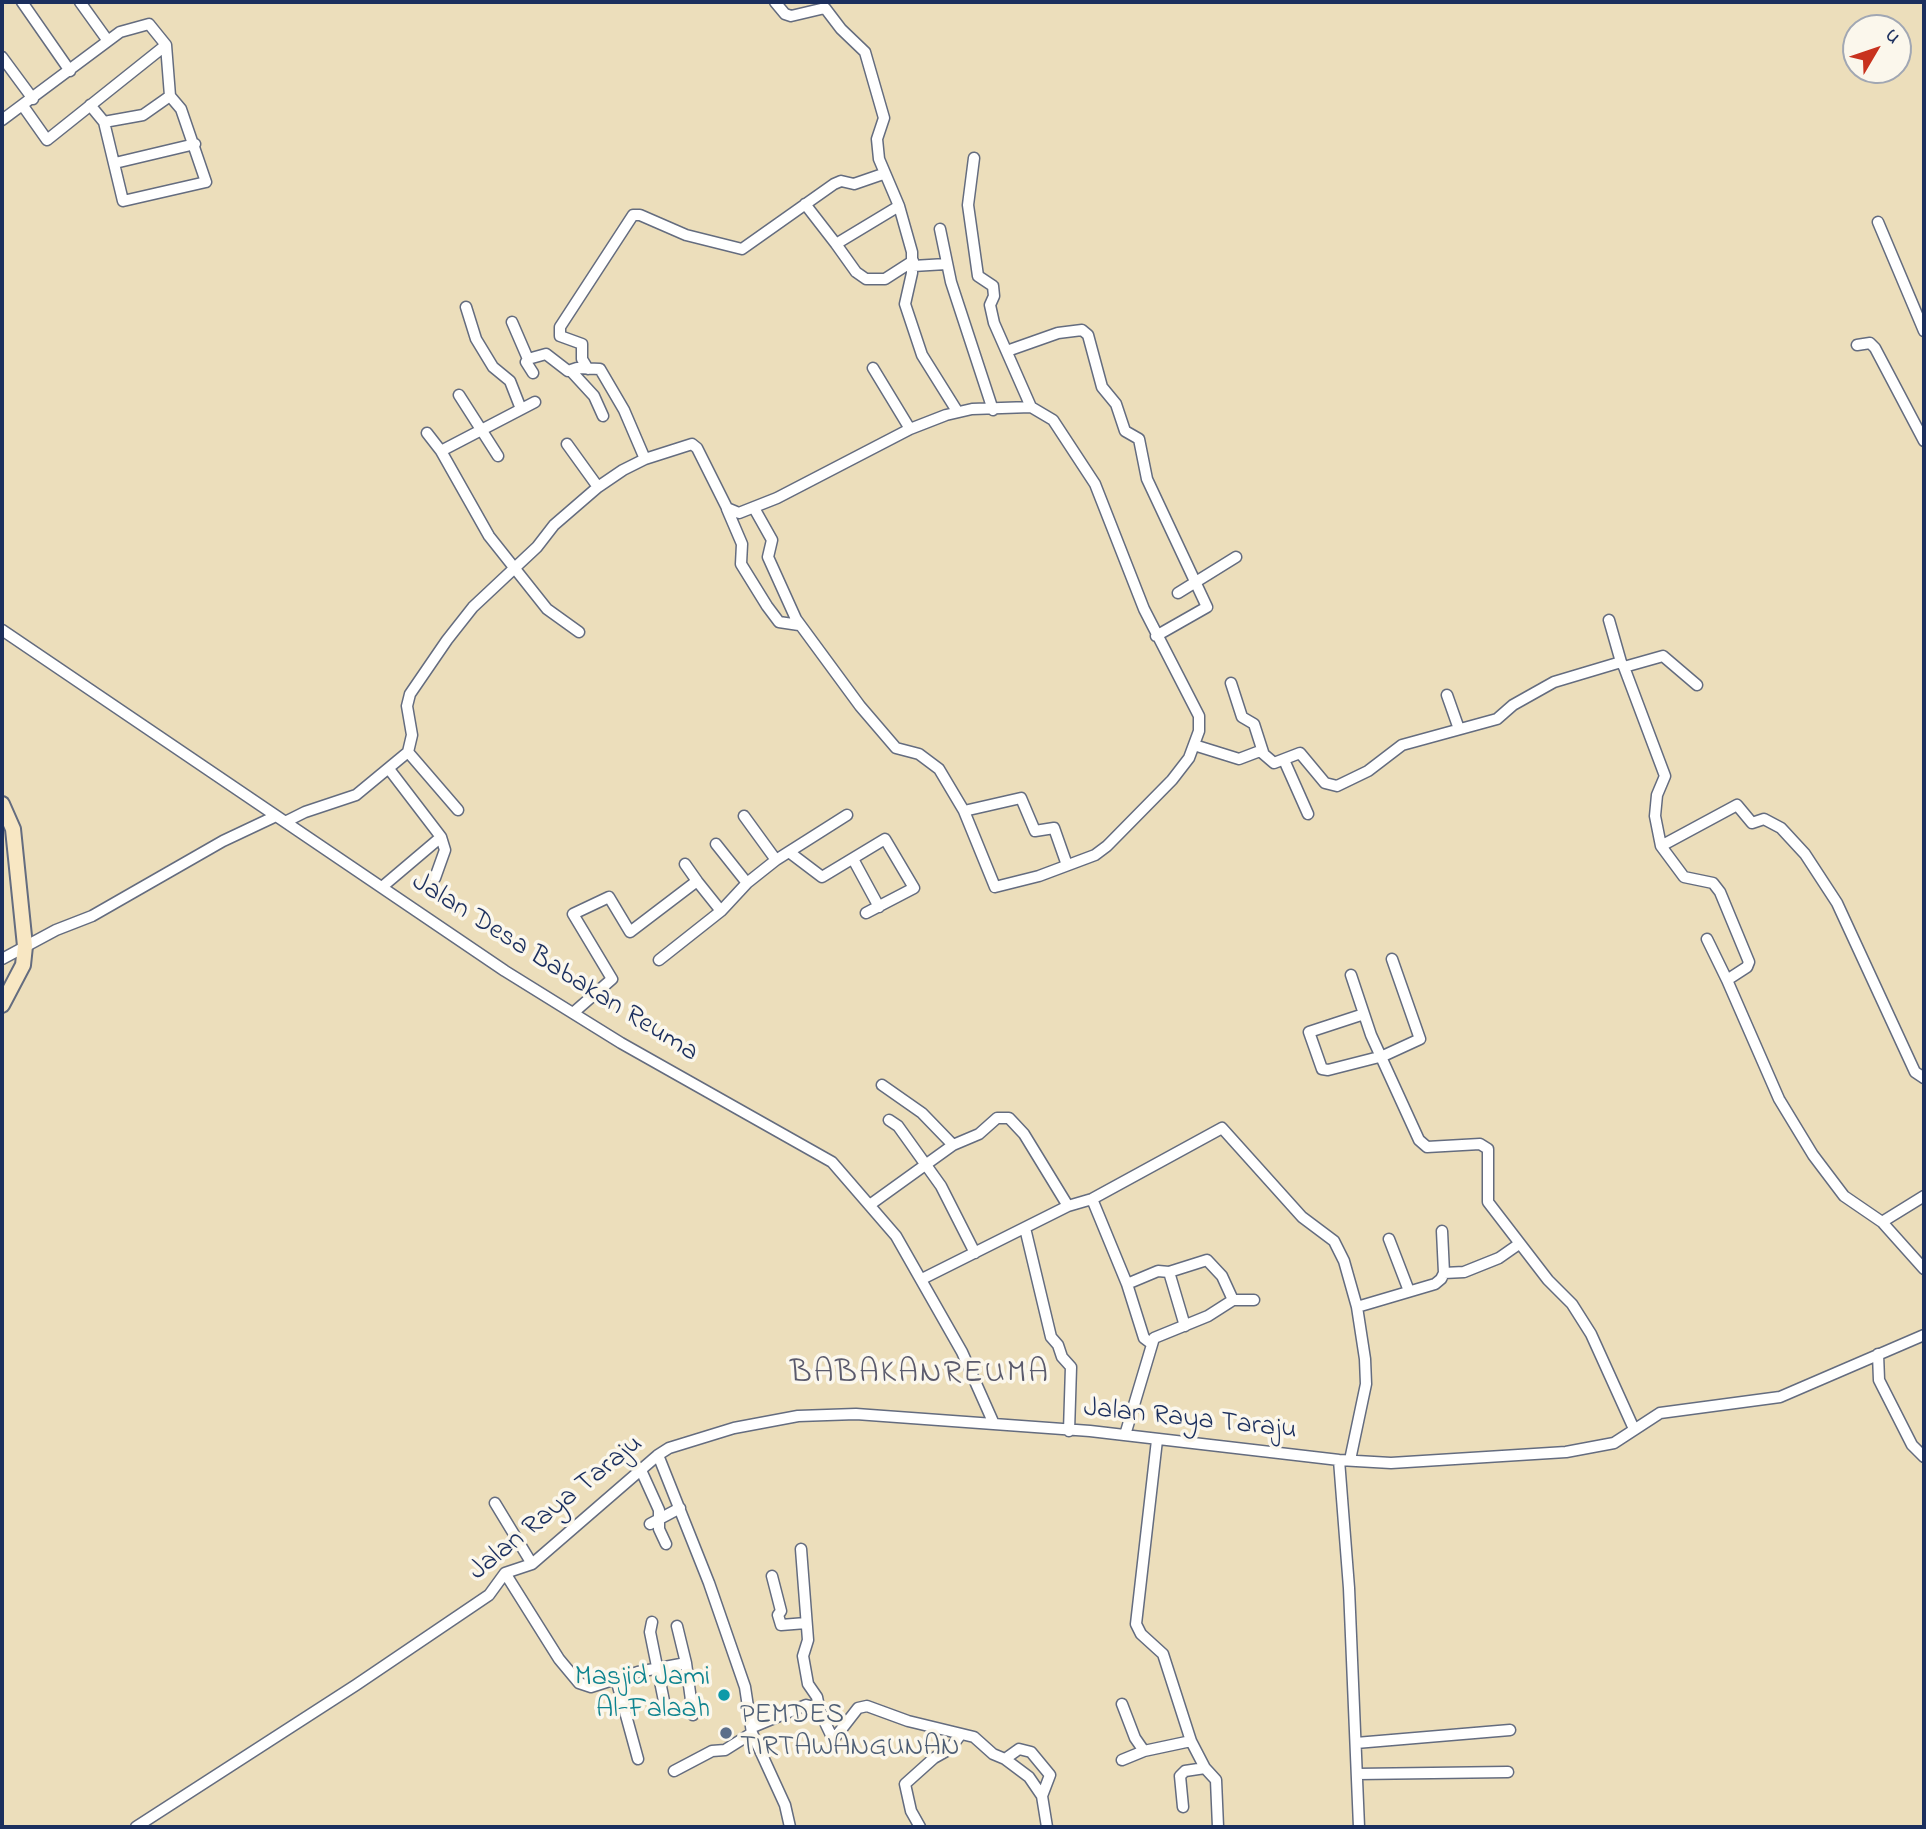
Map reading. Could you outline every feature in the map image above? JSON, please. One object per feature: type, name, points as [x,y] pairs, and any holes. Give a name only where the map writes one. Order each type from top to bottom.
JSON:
[{"type":"main road","points":[[2,804],[13,829],[25,946],[23,965],[2,1005]]},
{"type":"street","points":[[22,2],[70,71]]},
{"type":"street","points":[[79,2],[108,41]]},
{"type":"street","points":[[775,2],[785,15],[791,16],[825,8],[841,29],[865,52],[884,118],[877,139],[883,174],[899,206],[913,264],[905,294],[911,327],[922,355],[957,411]]},
{"type":"street","points":[[2,120],[120,32],[149,24],[166,45],[170,96],[181,109],[206,183],[123,201],[104,122],[90,105]]},
{"type":"street","points":[[23,106],[47,140],[166,45]]},
{"type":"street","points":[[2,57],[33,99]]},
{"type":"street","points":[[104,122],[144,115],[170,96]]},
{"type":"street","points":[[115,163],[195,144]]},
{"type":"street","points":[[974,158],[968,205],[978,276],[993,286],[994,296],[990,305],[1031,407]]},
{"type":"street","points":[[588,369],[582,359],[582,344],[560,336],[560,327],[633,215],[640,215],[686,235],[738,250],[834,184],[841,181],[854,184],[883,174]]},
{"type":"street","points":[[805,204],[856,272],[866,279],[885,279],[913,264],[946,264]]},
{"type":"street","points":[[836,244],[899,206]]},
{"type":"street","points":[[1878,222],[1924,331]]},
{"type":"street","points":[[940,229],[946,264],[993,410]]},
{"type":"street","points":[[466,307],[476,339],[493,367],[510,381],[521,409]]},
{"type":"street","points":[[512,322],[528,359],[526,362],[533,373]]},
{"type":"street","points":[[1007,351],[1048,335],[1083,330],[1086,332],[1102,387],[1116,404],[1125,431],[1139,439],[1147,479],[1197,583],[1206,610],[1156,636]]},
{"type":"street","points":[[1857,345],[1870,342],[1875,348],[1924,441]]},
{"type":"street","points":[[528,359],[546,354],[564,370],[596,367],[605,374],[645,459]]},
{"type":"street","points":[[873,368],[910,429]]},
{"type":"street","points":[[571,371],[581,385],[594,396],[603,415]]},
{"type":"street","points":[[459,395],[478,430],[498,456]]},
{"type":"street","points":[[441,452],[535,402]]},
{"type":"street","points":[[727,509],[739,513],[754,508],[910,429],[957,411],[1031,407],[1053,420],[1095,484],[1156,636],[1199,716],[1189,758],[1156,799],[1095,855],[995,887],[964,811],[939,769],[919,754],[896,748],[799,625],[773,571],[768,554],[772,540],[754,508]]},
{"type":"street","points":[[427,433],[441,452],[474,514],[514,568],[547,609],[579,632]]},
{"type":"street","points":[[567,444],[598,487]]},
{"type":"street","points":[[2,959],[99,911],[223,841],[356,795],[408,752],[412,735],[407,718],[410,694],[473,607],[537,547],[554,525],[598,487],[645,459],[692,444],[697,448],[742,544],[741,564],[766,606],[779,622],[799,625]]},
{"type":"street","points":[[1178,593],[1236,557]]},
{"type":"street","points":[[1609,620],[1665,776],[1657,795],[1655,816],[1661,846],[1684,877],[1713,883],[1720,892],[1749,962],[1747,967],[1727,980]]},
{"type":"street","name":"Jalan Desa Babakan Reuma","points":[[2,630],[573,1013],[621,1043],[816,1150],[844,1173],[896,1236],[962,1352],[994,1424]]},
{"type":"street","points":[[1231,683],[1242,717],[1254,724],[1263,752],[1274,762],[1284,760],[1295,753],[1303,754],[1325,783],[1336,786],[1368,771],[1402,746],[1497,719],[1513,705],[1554,682],[1663,656],[1697,685]]},
{"type":"street","points":[[1447,695],[1459,729]]},
{"type":"street","points":[[1194,745],[1239,759],[1263,752]]},
{"type":"street","points":[[408,752],[458,810]]},
{"type":"street","points":[[1284,760],[1308,814]]},
{"type":"street","points":[[389,769],[441,837],[445,850],[435,878]]},
{"type":"street","points":[[964,811],[1021,798],[1035,831],[1054,828],[1067,865]]},
{"type":"street","points":[[1661,846],[1737,805],[1752,823],[1765,819],[1781,828],[1805,854],[1837,903],[1915,1072],[1924,1079]]},
{"type":"street","points":[[659,961],[721,911],[747,883],[776,860],[847,815]]},
{"type":"street","points":[[744,816],[776,860]]},
{"type":"street","points":[[382,887],[441,837]]},
{"type":"street","points":[[789,852],[822,877],[885,839],[914,888],[866,913]]},
{"type":"street","points":[[716,844],[747,883]]},
{"type":"street","points":[[853,859],[879,907]]},
{"type":"street","points":[[685,864],[721,911]]},
{"type":"street","points":[[573,1013],[612,979],[573,914],[609,897],[630,932],[697,881]]},
{"type":"street","points":[[1707,939],[1779,1099],[1813,1155],[1844,1196],[1882,1222],[1924,1269]]},
{"type":"street","points":[[1364,1014],[1309,1032],[1319,1065],[1328,1070],[1384,1056],[1418,1041],[1420,1037],[1392,959]]},
{"type":"street","points":[[1351,975],[1364,1014],[1423,1145],[1480,1144],[1488,1149],[1488,1202],[1519,1244],[1572,1304],[1591,1334],[1634,1429]]},
{"type":"street","points":[[882,1085],[922,1113],[953,1145]]},
{"type":"street","points":[[872,1204],[953,1145],[979,1133],[997,1118],[1009,1118],[1024,1135],[1068,1206]]},
{"type":"street","points":[[889,1120],[898,1126],[951,1202],[975,1253]]},
{"type":"street","points":[[922,1279],[1068,1206],[1092,1199],[1222,1128],[1302,1217],[1334,1241],[1344,1261],[1357,1307],[1366,1384],[1345,1460],[1359,1827]]},
{"type":"street","points":[[1882,1222],[1924,1196]]},
{"type":"street","points":[[1092,1199],[1127,1284],[1144,1338],[1152,1344]]},
{"type":"street","points":[[1025,1228],[1051,1337],[1071,1367],[1069,1431]]},
{"type":"street","points":[[1442,1231],[1444,1273]]},
{"type":"street","points":[[1389,1239],[1409,1292]]},
{"type":"street","points":[[1357,1307],[1434,1284],[1444,1273],[1464,1272],[1499,1258],[1519,1244]]},
{"type":"street","points":[[1127,1284],[1158,1271],[1169,1272],[1207,1260],[1222,1276],[1233,1300]]},
{"type":"street","points":[[1169,1272],[1185,1326]]},
{"type":"street","points":[[1125,1435],[1152,1344],[1159,1335],[1185,1326],[1233,1300],[1254,1300]]},
{"type":"street","name":"Jalan Raya Taraju","points":[[136,1827],[489,1595],[505,1573],[532,1564],[658,1455],[669,1448],[734,1428],[798,1416],[890,1415],[1125,1435],[1391,1463],[1566,1452],[1599,1448],[1661,1413],[1780,1397],[1924,1335]]},
{"type":"street","points":[[1878,1354],[1879,1380],[1912,1445],[1924,1457]]},
{"type":"street","points":[[1157,1440],[1136,1624],[1166,1660],[1191,1741],[1218,1786],[1218,1827]]},
{"type":"street","points":[[658,1455],[745,1687],[753,1730],[785,1805],[790,1827]]},
{"type":"street","points":[[640,1468],[660,1517],[659,1529],[666,1544]]},
{"type":"street","points":[[495,1503],[532,1564]]},
{"type":"street","points":[[650,1524],[680,1508]]},
{"type":"street","points":[[801,1549],[808,1640],[803,1656],[808,1684],[817,1697],[828,1731],[834,1736],[862,1706],[978,1739],[993,1754],[1005,1759],[1028,1777],[1042,1796],[1047,1827]]},
{"type":"street","points":[[505,1573],[559,1659],[579,1684],[591,1687],[686,1663]]},
{"type":"street","points":[[772,1576],[781,1611],[778,1615],[781,1625],[806,1623]]},
{"type":"street","points":[[652,1622],[650,1632],[666,1711]]},
{"type":"street","points":[[677,1626],[686,1663],[693,1715]]},
{"type":"street","points":[[617,1679],[638,1759]]},
{"type":"street","points":[[1122,1704],[1135,1738],[1144,1751]]},
{"type":"street","points":[[674,1770],[712,1751],[725,1749],[753,1730],[806,1705],[819,1708]]},
{"type":"street","points":[[1356,1742],[1510,1730]]},
{"type":"street","points":[[920,1827],[911,1811],[905,1784],[934,1758],[950,1749],[961,1734]]},
{"type":"street","points":[[1122,1760],[1144,1751],[1191,1741]]},
{"type":"street","points":[[1005,1759],[1019,1749],[1038,1757],[1050,1775],[1042,1796]]},
{"type":"street","points":[[1183,1807],[1180,1776],[1185,1771],[1205,1768]]},
{"type":"street","points":[[1357,1774],[1508,1772]]},
{"type":"place","name":"Masjid Jami Al-Falaah","points":[[724,1695]]},
{"type":"place","name":"PEMDES TIRTAWANGUNAN","points":[[726,1733]]},
{"type":"district","name":"BABAKANREUMA","points":[[920,1376]]}]
